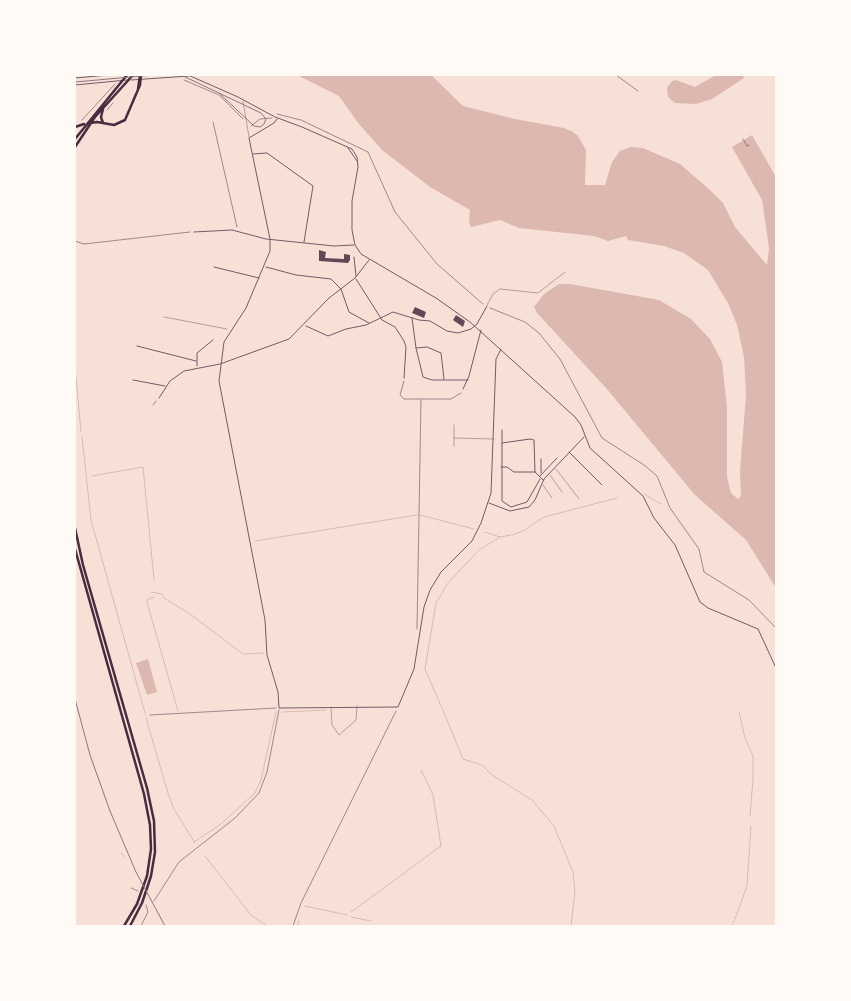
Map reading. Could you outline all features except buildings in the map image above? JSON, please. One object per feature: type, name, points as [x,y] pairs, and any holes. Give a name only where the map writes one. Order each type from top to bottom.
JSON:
[{"type":"main road","points":[[75,138],[127,75]]},
{"type":"main road","points":[[75,147],[90,124],[133,75]]},
{"type":"main road","points":[[90,124],[96,122],[114,126],[125,120],[138,90],[140,77]]},
{"type":"main road","points":[[103,108],[100,117],[104,124]]},
{"type":"main road","points":[[75,127],[85,124]]},
{"type":"main road","points":[[75,528],[83,565],[149,797],[155,829],[154,860],[142,903],[130,926]]},
{"type":"main road","points":[[75,550],[144,794],[150,825],[151,853],[147,876],[140,898],[124,925]]},
{"type":"street","points":[[75,78],[108,75]]},
{"type":"street","points":[[75,86],[140,77],[189,75],[277,118],[302,126],[347,147],[354,153],[358,162],[351,213],[355,245],[369,260],[440,301],[481,330],[575,417],[581,425],[592,450],[643,496],[654,518],[675,545],[700,602],[708,608],[758,629],[776,668]]},
{"type":"street","points":[[277,118],[272,124],[249,138],[270,239],[270,254],[244,311],[229,330],[222,347],[220,364],[221,400],[265,620],[267,655],[279,697],[279,708],[398,707],[417,660],[424,607],[430,590],[441,572],[472,541],[492,491],[497,357],[501,349]]},
{"type":"street","points":[[252,154],[267,153],[313,186],[304,242]]},
{"type":"street","points":[[194,232],[232,230],[270,239],[339,246],[355,245]]},
{"type":"street","points":[[354,257],[354,274],[356,278],[381,319],[395,327],[404,341],[406,348],[404,378]]},
{"type":"street","points":[[158,398],[180,373],[197,367],[220,364],[282,343],[305,326],[329,298],[356,278],[369,260]]},
{"type":"street","points":[[265,266],[296,275],[328,278],[341,289],[348,311],[370,324]]},
{"type":"street","points":[[214,267],[260,278]]},
{"type":"street","points":[[305,326],[327,336],[370,324],[390,312],[430,321],[455,333],[475,326],[487,306]]},
{"type":"street","points":[[412,318],[416,348],[423,377],[429,380],[468,380]]},
{"type":"street","points":[[463,389],[468,380],[481,330]]},
{"type":"street","points":[[197,367],[197,353],[213,340]]},
{"type":"street","points":[[136,346],[196,361]]},
{"type":"street","points":[[416,348],[427,347],[441,353],[444,380]]},
{"type":"street","points":[[133,380],[166,387]]},
{"type":"street","points":[[502,430],[501,498],[510,507],[530,501],[540,477],[557,458]]},
{"type":"street","points":[[488,502],[510,512],[524,509],[532,504],[543,480],[585,436]]},
{"type":"street","points":[[502,443],[534,440],[536,472],[543,480]]},
{"type":"street","points":[[569,452],[602,485]]},
{"type":"street","points":[[540,477],[541,459]]},
{"type":"street","points":[[501,467],[507,467],[513,472],[536,472]]},
{"type":"lane","points":[[243,100],[249,138]]},
{"type":"lane","points":[[487,306],[493,294],[500,289],[538,293],[565,272]]},
{"type":"lane","points":[[164,317],[229,330]]},
{"type":"lane","points":[[454,425],[454,446]]},
{"type":"lane","points":[[454,438],[494,439]]},
{"type":"lane","points":[[554,467],[579,499]]},
{"type":"lane","points":[[549,473],[562,492]]},
{"type":"lane","points":[[542,484],[552,498]]},
{"type":"lane","points":[[331,707],[332,725],[340,735],[356,720],[357,706]]},
{"type":"path","points":[[616,75],[638,91]]},
{"type":"path","points":[[179,78],[219,95],[246,121]]},
{"type":"path","points":[[80,123],[112,86]]},
{"type":"path","points":[[104,112],[113,103]]},
{"type":"path","points":[[280,115],[301,120],[368,152],[395,212],[437,264],[487,306],[525,322],[539,333],[560,359],[602,438],[656,475],[675,517],[699,549],[705,573],[749,600],[776,628]]},
{"type":"path","points":[[252,126],[260,120],[271,120]]},
{"type":"path","points":[[213,122],[238,229]]},
{"type":"path","points":[[743,139],[747,146],[749,145]]},
{"type":"path","points":[[75,241],[84,244],[194,232]]},
{"type":"path","points":[[404,378],[402,398],[421,400],[453,398],[463,389]]},
{"type":"path","points":[[153,405],[158,398]]},
{"type":"path","points":[[418,616],[421,400]]},
{"type":"path","points":[[150,715],[279,708],[267,772],[259,793],[235,818],[178,862],[154,901]]},
{"type":"path","points":[[292,926],[301,903],[396,711]]},
{"type":"shaded area","points":[[297,75],[431,75],[463,106],[515,119],[564,128],[573,132],[578,136],[586,150],[585,185],[605,185],[612,162],[620,151],[631,147],[643,148],[680,164],[710,190],[723,203],[735,227],[767,265],[769,248],[762,200],[732,147],[752,135],[776,177],[776,588],[746,540],[695,495],[606,388],[537,313],[534,307],[544,294],[559,284],[570,284],[659,300],[691,319],[710,339],[722,362],[727,408],[727,477],[731,493],[738,499],[741,496],[740,471],[746,395],[744,357],[737,325],[729,305],[708,270],[684,253],[664,246],[628,240],[626,236],[608,241],[594,236],[519,228],[500,220],[471,227],[469,222],[470,210],[430,187],[382,150],[359,124],[339,96]]},
{"type":"shaded area","points":[[716,75],[742,75],[744,78],[712,99],[696,104],[675,103],[668,97],[667,88],[672,81],[676,80],[695,87]]},
{"type":"shaded area","points":[[148,659],[157,692],[147,695],[136,663]]},
{"type":"waterway","points":[[75,367],[81,432]]},
{"type":"waterway","points":[[82,437],[91,520],[145,713]]},
{"type":"waterway","points":[[92,476],[143,467],[154,580]]},
{"type":"waterway","points":[[644,494],[661,504]]},
{"type":"waterway","points":[[513,535],[523,531],[544,517],[617,498]]},
{"type":"waterway","points":[[255,541],[417,515]]},
{"type":"waterway","points":[[420,515],[474,529]]},
{"type":"waterway","points":[[485,532],[500,537]]},
{"type":"waterway","points":[[441,706],[425,669],[436,603],[448,583],[479,550],[500,537],[511,535]]},
{"type":"waterway","points":[[151,592],[162,594],[164,598],[190,614],[243,654],[263,653]]},
{"type":"waterway","points":[[154,597],[147,600],[147,602],[178,711]]},
{"type":"waterway","points":[[442,708],[463,759],[482,765],[492,775],[532,800],[554,826],[573,872],[575,892],[571,926]]},
{"type":"waterway","points":[[283,712],[326,710]]},
{"type":"waterway","points":[[194,842],[221,824],[255,793],[261,780],[276,712]]},
{"type":"waterway","points":[[739,712],[745,738],[753,756],[750,816]]},
{"type":"waterway","points":[[146,718],[174,809],[195,843]]},
{"type":"waterway","points":[[351,912],[441,846],[433,795],[421,770]]},
{"type":"waterway","points":[[735,919],[747,886],[751,826]]},
{"type":"waterway","points":[[121,853],[125,857]]},
{"type":"waterway","points":[[205,856],[251,915],[267,926]]},
{"type":"waterway","points":[[305,906],[347,915]]},
{"type":"waterway","points":[[351,917],[371,921]]},
{"type":"waterway","points":[[297,926],[299,921]]},
{"type":"waterway","points":[[732,926],[734,921]]},
{"type":"tram line","points":[[75,82],[153,75]]},
{"type":"tram line","points":[[181,75],[261,113],[266,119],[264,124],[260,127],[254,126],[219,93]]},
{"type":"railway","points":[[75,699],[90,755],[110,811],[136,872],[165,926]]}]
